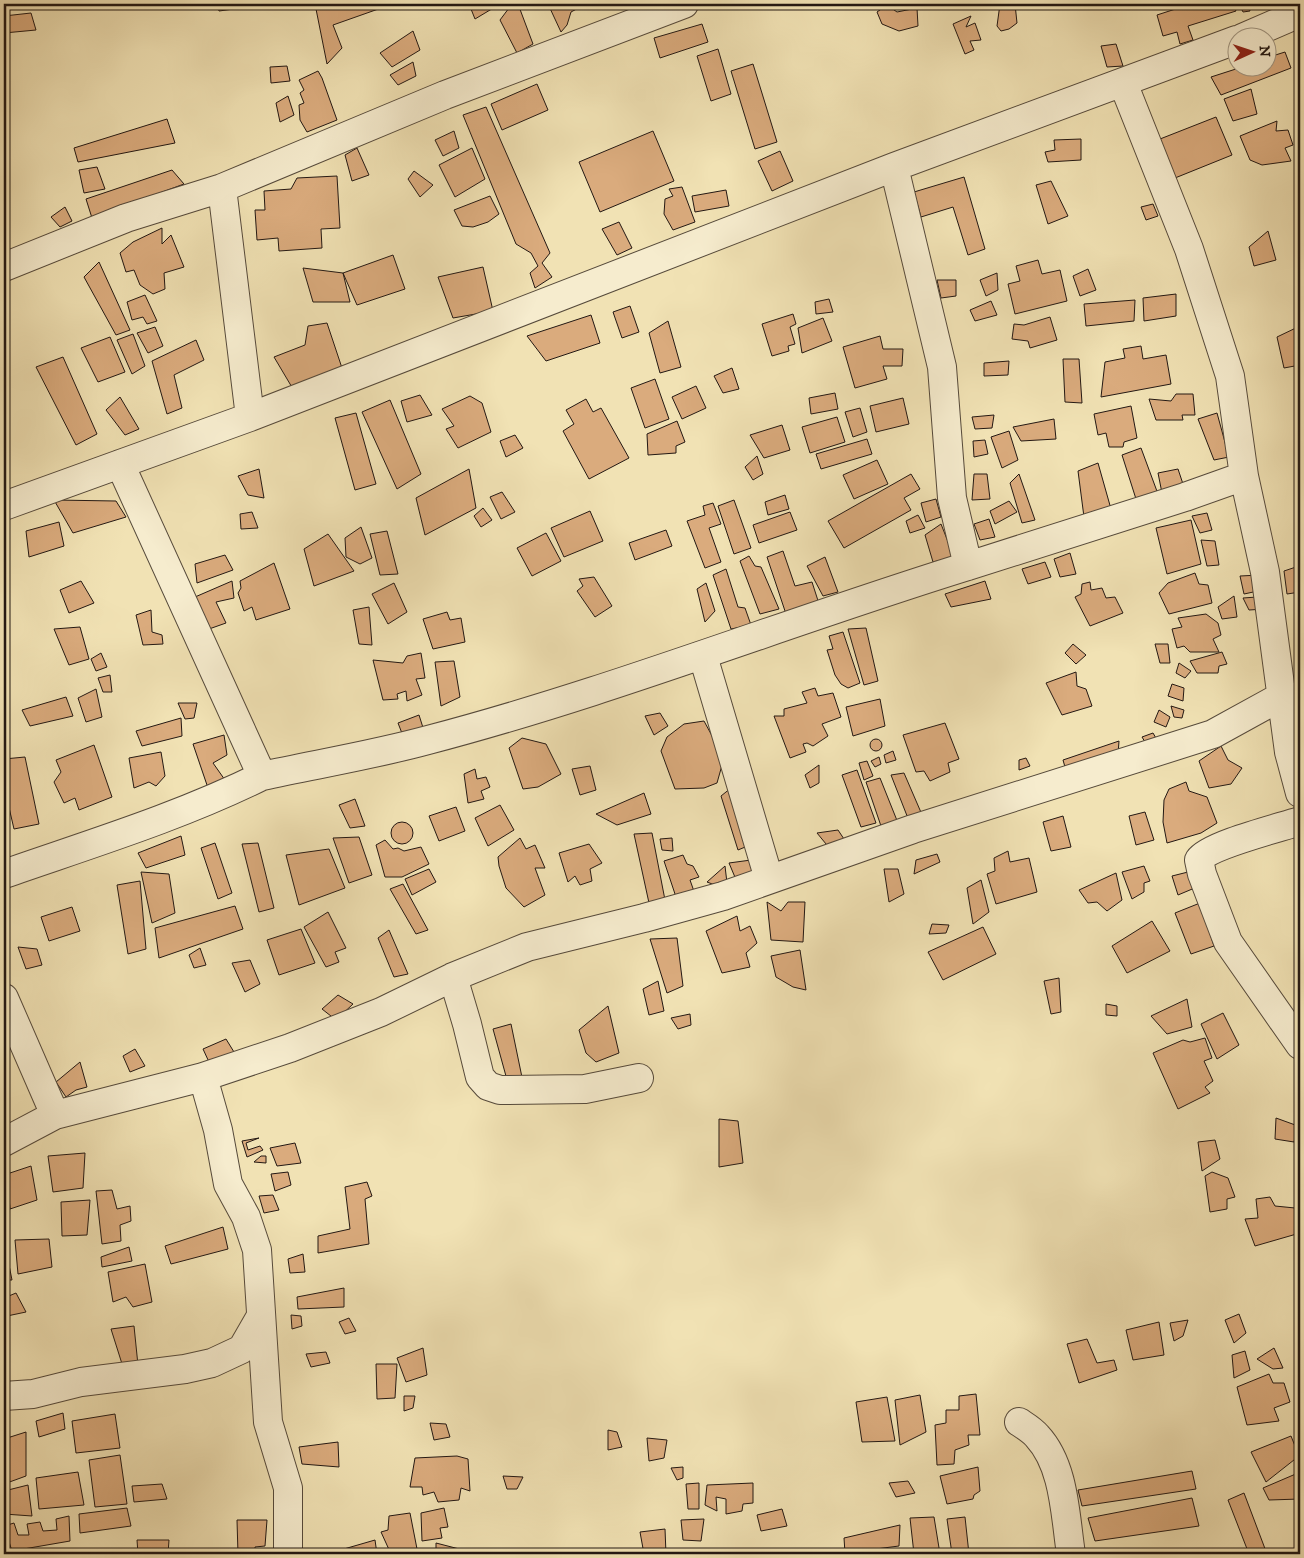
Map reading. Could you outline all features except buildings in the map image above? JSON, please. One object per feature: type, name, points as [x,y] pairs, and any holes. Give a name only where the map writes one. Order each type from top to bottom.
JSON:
[{"type":"street","points":[[4,267],[126,218],[222,188],[445,95],[684,4]]},
{"type":"street","points":[[1265,28],[1300,13]]},
{"type":"street","points":[[4,506],[250,417],[894,167],[1226,44]]},
{"type":"street","points":[[1123,83],[1189,249],[1230,376],[1244,476],[1265,572],[1289,752],[1300,792]]},
{"type":"street","points":[[894,167],[942,367],[952,498],[968,566]]},
{"type":"street","points":[[222,188],[250,417]]},
{"type":"street","points":[[120,464],[262,776]]},
{"type":"street","points":[[4,874],[148,824],[230,792],[262,776],[428,741],[703,656],[855,601],[1185,497],[1244,476]]},
{"type":"street","points":[[703,656],[769,879]]},
{"type":"street","points":[[4,1142],[55,1115],[203,1077],[290,1048],[372,1016],[453,977],[527,947],[723,896],[913,829],[1214,734],[1282,696]]},
{"type":"street","points":[[1300,821],[1221,846],[1202,854],[1199,860],[1202,874],[1228,942],[1300,1045]]},
{"type":"street","points":[[453,977],[468,1024],[480,1077],[488,1086],[500,1090],[585,1089],[639,1078]]},
{"type":"street","points":[[4,998],[55,1115]]},
{"type":"street","points":[[203,1077],[218,1130],[228,1184],[253,1234],[260,1277],[268,1422],[288,1488],[288,1542],[274,1554]]},
{"type":"street","points":[[4,1396],[33,1394],[81,1382],[185,1369],[212,1363],[242,1349],[262,1316]]},
{"type":"street","points":[[1019,1422],[1037,1435],[1051,1457],[1060,1482],[1071,1554]]}]
